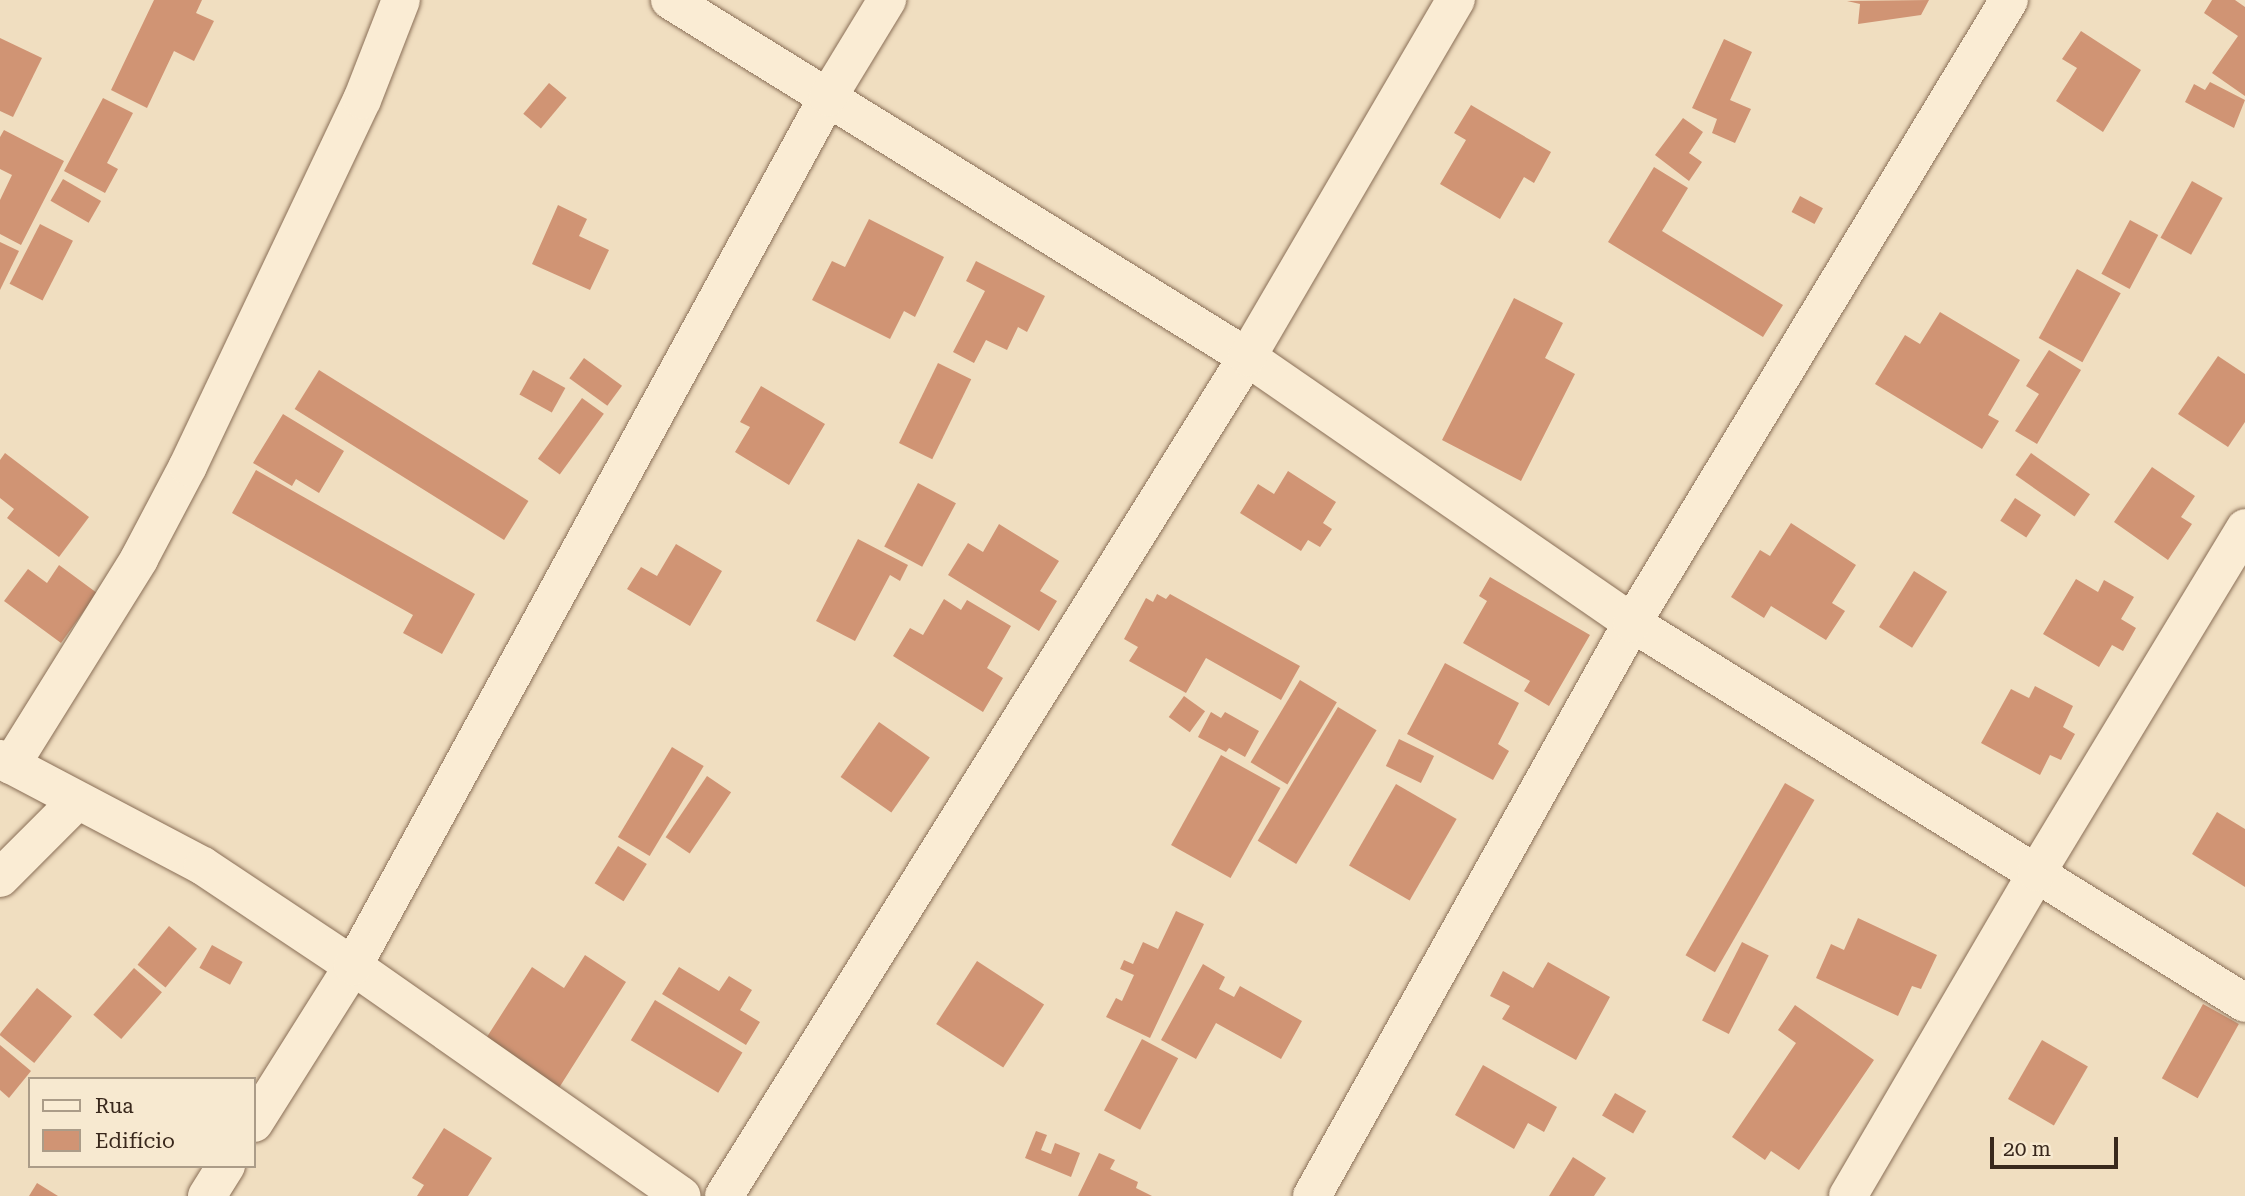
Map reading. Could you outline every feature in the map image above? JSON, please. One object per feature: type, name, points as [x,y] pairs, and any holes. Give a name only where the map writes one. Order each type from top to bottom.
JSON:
[{"type":"street","points":[[401,0],[362,100],[212,418],[139,559],[6,762],[203,866],[353,967],[681,1196]]},
{"type":"street","points":[[670,0],[1247,356],[1632,623],[2245,1003]]},
{"type":"street","points":[[256,1120],[353,967],[828,97],[887,0]]},
{"type":"street","points":[[724,1196],[1247,356],[1456,0]]},
{"type":"street","points":[[1312,1196],[1632,623],[2009,0]]},
{"type":"street","points":[[1848,1196],[2037,872],[2245,528]]},
{"type":"street","points":[[0,878],[77,801]]},
{"type":"street","points":[[207,1196],[225,1168]]},
{"type":"building","points":[[154,0],[202,0],[196,13],[214,21],[194,61],[174,51],[147,108],[111,90]]},
{"type":"building","points":[[1929,0],[1921,15],[1858,24],[1860,4],[1847,1]]},
{"type":"building","points":[[2212,0],[2235,0],[2245,7],[2245,96],[2212,73],[2238,36],[2204,13]]},
{"type":"building","points":[[2081,31],[2141,70],[2103,132],[2056,101],[2077,68],[2062,59]]},
{"type":"building","points":[[0,38],[42,58],[13,117],[0,111]]},
{"type":"building","points":[[1724,39],[1752,52],[1730,100],[1751,109],[1735,143],[1712,133],[1717,119],[1692,108]]},
{"type":"building","points":[[2210,82],[2245,100],[2234,128],[2185,102],[2194,84],[2205,90]]},
{"type":"building","points":[[549,83],[567,98],[541,128],[523,114]]},
{"type":"building","points":[[103,98],[133,113],[107,163],[118,169],[105,193],[64,171]]},
{"type":"building","points":[[1471,105],[1551,152],[1534,183],[1524,177],[1500,219],[1440,184],[1466,140],[1454,133]]},
{"type":"building","points":[[1683,118],[1703,132],[1689,153],[1702,162],[1689,181],[1655,155]]},
{"type":"building","points":[[4,130],[64,161],[21,245],[0,234],[0,200],[12,175],[0,169],[0,137]]},
{"type":"building","points":[[1654,167],[1688,188],[1662,231],[1783,305],[1763,337],[1608,242]]},
{"type":"building","points":[[63,179],[101,201],[89,223],[50,201]]},
{"type":"building","points":[[2192,181],[2223,198],[2191,255],[2160,238]]},
{"type":"building","points":[[1800,196],[1823,208],[1815,224],[1792,212]]},
{"type":"building","points":[[558,205],[587,219],[579,236],[609,250],[590,290],[532,264]]},
{"type":"building","points":[[869,219],[944,257],[915,317],[904,311],[890,339],[812,300],[832,261],[845,267]]},
{"type":"building","points":[[2130,220],[2158,235],[2130,289],[2101,274]]},
{"type":"building","points":[[40,224],[73,241],[43,300],[10,284]]},
{"type":"building","points":[[0,242],[19,251],[0,290]]},
{"type":"building","points":[[976,261],[1045,296],[1027,332],[1018,327],[1007,350],[986,340],[974,363],[953,352],[985,291],[966,281]]},
{"type":"building","points":[[2077,269],[2121,293],[2082,362],[2039,338]]},
{"type":"building","points":[[1514,298],[1563,323],[1545,358],[1575,374],[1521,481],[1442,440]]},
{"type":"building","points":[[1940,312],[2020,360],[1988,415],[1999,421],[1982,449],[1875,384],[1905,335],[1920,344]]},
{"type":"building","points":[[2049,350],[2081,370],[2037,444],[2015,431],[2039,394],[2026,386]]},
{"type":"building","points":[[2218,356],[2245,374],[2245,422],[2228,447],[2178,414]]},
{"type":"building","points":[[584,358],[622,386],[607,406],[569,378]]},
{"type":"building","points":[[938,363],[971,379],[932,459],[899,443]]},
{"type":"building","points":[[319,370],[528,501],[504,540],[295,409]]},
{"type":"building","points":[[533,370],[565,388],[552,412],[519,394]]},
{"type":"building","points":[[761,386],[825,424],[789,485],[735,452],[750,427],[740,422]]},
{"type":"building","points":[[582,398],[604,414],[560,475],[538,459]]},
{"type":"building","points":[[283,414],[344,451],[319,493],[296,479],[292,486],[253,463]]},
{"type":"building","points":[[5,453],[89,517],[59,557],[7,518],[14,509],[0,498],[0,460]]},
{"type":"building","points":[[2031,453],[2090,494],[2074,516],[2016,475]]},
{"type":"building","points":[[2152,467],[2195,496],[2181,517],[2192,524],[2168,560],[2114,522]]},
{"type":"building","points":[[256,470],[475,594],[442,654],[403,633],[413,615],[232,513]]},
{"type":"building","points":[[1288,471],[1336,502],[1323,523],[1332,529],[1320,547],[1308,540],[1301,551],[1240,513],[1258,484],[1274,494]]},
{"type":"building","points":[[918,483],[956,503],[922,567],[884,547]]},
{"type":"building","points":[[2015,498],[2041,515],[2026,538],[2000,521]]},
{"type":"building","points":[[1791,523],[1856,565],[1832,603],[1845,611],[1826,640],[1771,606],[1764,618],[1731,597],[1760,550],[1770,556]]},
{"type":"building","points":[[999,524],[1059,561],[1040,591],[1057,601],[1039,631],[948,575],[968,543],[983,552]]},
{"type":"building","points":[[858,539],[908,565],[900,581],[890,575],[855,641],[816,621]]},
{"type":"building","points":[[676,544],[722,571],[690,626],[627,589],[641,567],[657,576]]},
{"type":"building","points":[[59,565],[97,593],[61,643],[4,601],[28,569],[47,583]]},
{"type":"building","points":[[1914,571],[1947,592],[1912,648],[1879,627]]},
{"type":"building","points":[[1490,577],[1590,635],[1549,706],[1524,691],[1530,681],[1463,643],[1487,601],[1479,596]]},
{"type":"building","points":[[2076,579],[2098,592],[2104,580],[2134,597],[2121,619],[2136,628],[2123,651],[2112,645],[2099,667],[2043,634]]},
{"type":"building","points":[[1157,594],[1166,599],[1170,594],[1300,666],[1281,700],[1206,658],[1186,693],[1129,661],[1138,647],[1124,639],[1146,598],[1153,602]]},
{"type":"building","points":[[944,599],[961,610],[967,600],[1011,626],[987,668],[1003,678],[983,712],[893,656],[910,628],[923,635]]},
{"type":"building","points":[[1445,663],[1519,703],[1498,744],[1509,751],[1493,780],[1407,734]]},
{"type":"building","points":[[1300,680],[1337,702],[1287,784],[1251,762]]},
{"type":"building","points":[[2035,686],[2073,706],[2063,727],[2075,734],[2061,760],[2050,755],[2040,775],[1981,743],[2011,689],[2029,698]]},
{"type":"building","points":[[1184,696],[1205,711],[1190,732],[1169,717]]},
{"type":"building","points":[[1338,707],[1377,730],[1296,864],[1258,841]]},
{"type":"building","points":[[1211,712],[1221,718],[1225,712],[1259,731],[1245,757],[1229,748],[1226,752],[1198,737]]},
{"type":"building","points":[[879,722],[930,758],[891,812],[841,777]]},
{"type":"building","points":[[1399,739],[1434,756],[1421,783],[1386,766]]},
{"type":"building","points":[[672,747],[704,766],[650,856],[618,837]]},
{"type":"building","points":[[1221,755],[1280,788],[1231,878],[1171,845]]},
{"type":"building","points":[[707,776],[731,792],[690,854],[666,837]]},
{"type":"building","points":[[1785,783],[1814,800],[1715,972],[1686,955]]},
{"type":"building","points":[[1396,784],[1457,819],[1410,900],[1349,865]]},
{"type":"building","points":[[2217,812],[2245,829],[2245,887],[2192,854]]},
{"type":"building","points":[[618,846],[647,864],[624,901],[595,883]]},
{"type":"building","points":[[1176,911],[1204,924],[1150,1038],[1106,1017],[1116,998],[1122,1001],[1134,975],[1120,969],[1124,960],[1133,964],[1143,942],[1158,949]]},
{"type":"building","points":[[1858,918],[1937,955],[1921,989],[1912,986],[1898,1016],[1816,978],[1831,944],[1844,950]]},
{"type":"building","points":[[169,926],[197,949],[166,988],[138,965]]},
{"type":"building","points":[[1742,942],[1769,956],[1729,1034],[1702,1020]]},
{"type":"building","points":[[212,945],[243,962],[230,985],[199,968]]},
{"type":"building","points":[[585,955],[626,982],[557,1091],[483,1043],[532,967],[564,988]]},
{"type":"building","points":[[977,961],[1044,1005],[1003,1067],[936,1024]]},
{"type":"building","points":[[1548,962],[1610,997],[1576,1060],[1502,1019],[1510,1006],[1490,996],[1503,971],[1533,988]]},
{"type":"building","points":[[1203,964],[1225,977],[1219,989],[1234,997],[1240,986],[1302,1021],[1281,1059],[1216,1023],[1196,1059],[1161,1040]]},
{"type":"building","points":[[679,967],[719,991],[729,976],[752,990],[740,1010],[760,1022],[746,1045],[662,994]]},
{"type":"building","points":[[134,968],[162,992],[121,1039],[93,1015]]},
{"type":"building","points":[[37,988],[72,1016],[34,1063],[0,1034]]},
{"type":"building","points":[[655,1000],[742,1053],[718,1093],[631,1040]]},
{"type":"building","points":[[2203,1004],[2239,1024],[2198,1098],[2162,1078]]},
{"type":"building","points":[[1795,1005],[1874,1060],[1799,1170],[1771,1151],[1765,1160],[1732,1137],[1796,1043],[1778,1030]]},
{"type":"building","points":[[1142,1039],[1178,1058],[1140,1130],[1104,1111]]},
{"type":"building","points":[[2042,1040],[2088,1066],[2054,1125],[2008,1099]]},
{"type":"building","points":[[0,1045],[31,1071],[9,1098],[0,1090]]},
{"type":"building","points":[[1483,1065],[1557,1107],[1544,1132],[1528,1123],[1514,1149],[1455,1115]]},
{"type":"building","points":[[1615,1093],[1646,1111],[1633,1134],[1602,1116]]},
{"type":"building","points":[[444,1128],[492,1158],[468,1196],[417,1196],[424,1185],[412,1178]]},
{"type":"building","points":[[1036,1131],[1047,1135],[1041,1150],[1051,1154],[1055,1143],[1080,1153],[1071,1177],[1025,1158]]},
{"type":"building","points":[[1099,1153],[1115,1160],[1110,1169],[1138,1182],[1136,1188],[1152,1196],[1078,1196]]},
{"type":"building","points":[[1573,1157],[1606,1178],[1594,1196],[1549,1196]]},
{"type":"building","points":[[37,1183],[58,1196],[29,1196]]}]
